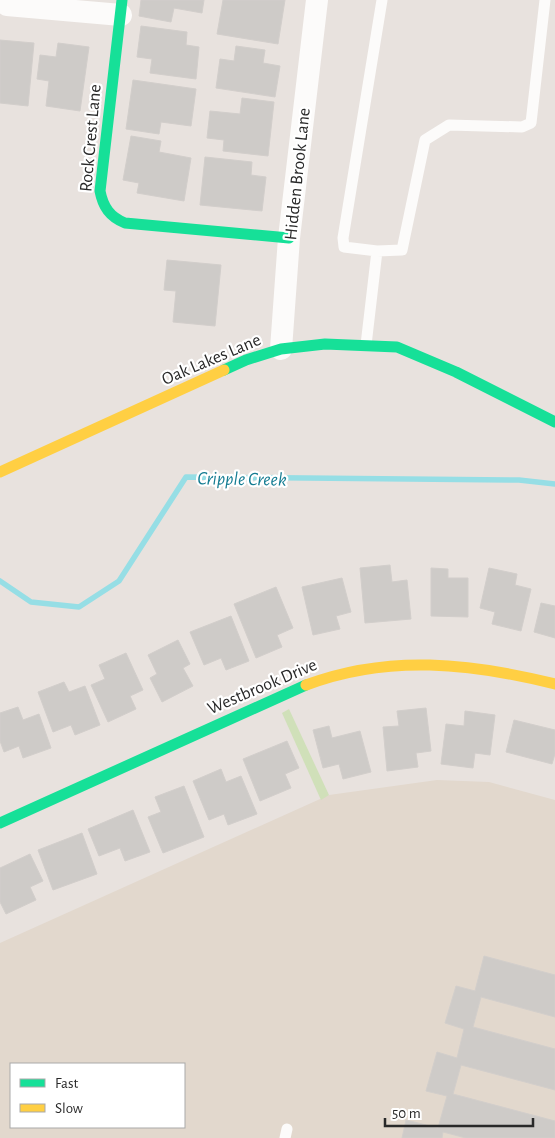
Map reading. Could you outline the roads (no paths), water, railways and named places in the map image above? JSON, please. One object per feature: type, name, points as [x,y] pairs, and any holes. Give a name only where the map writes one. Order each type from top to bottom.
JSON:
[{"type":"street","name":"Hidden Brook Lane","points":[[281,349],[289,238],[317,0]]},
{"type":"street","points":[[7,5],[122,8]]},
{"type":"street","name":"Rock Crest Lane","points":[[122,8],[100,191],[102,202],[107,212],[125,223],[289,238]]},
{"type":"street","name":"Oak Lakes Lane","points":[[0,472],[246,360],[281,349],[325,344],[397,348],[456,372],[555,422]]},
{"type":"street","name":"Westbrook Drive","points":[[0,823],[278,696],[351,670],[416,663],[456,664],[491,668],[555,684]]},
{"type":"lane","points":[[382,0],[343,238],[344,247],[377,251],[402,250],[425,140],[449,125],[522,127],[531,123],[545,0]]},
{"type":"lane","points":[[366,345],[377,251]]},
{"type":"waterway","name":"Cripple Creek","points":[[0,581],[31,602],[79,607],[119,581],[186,477],[519,480],[555,484]]}]
